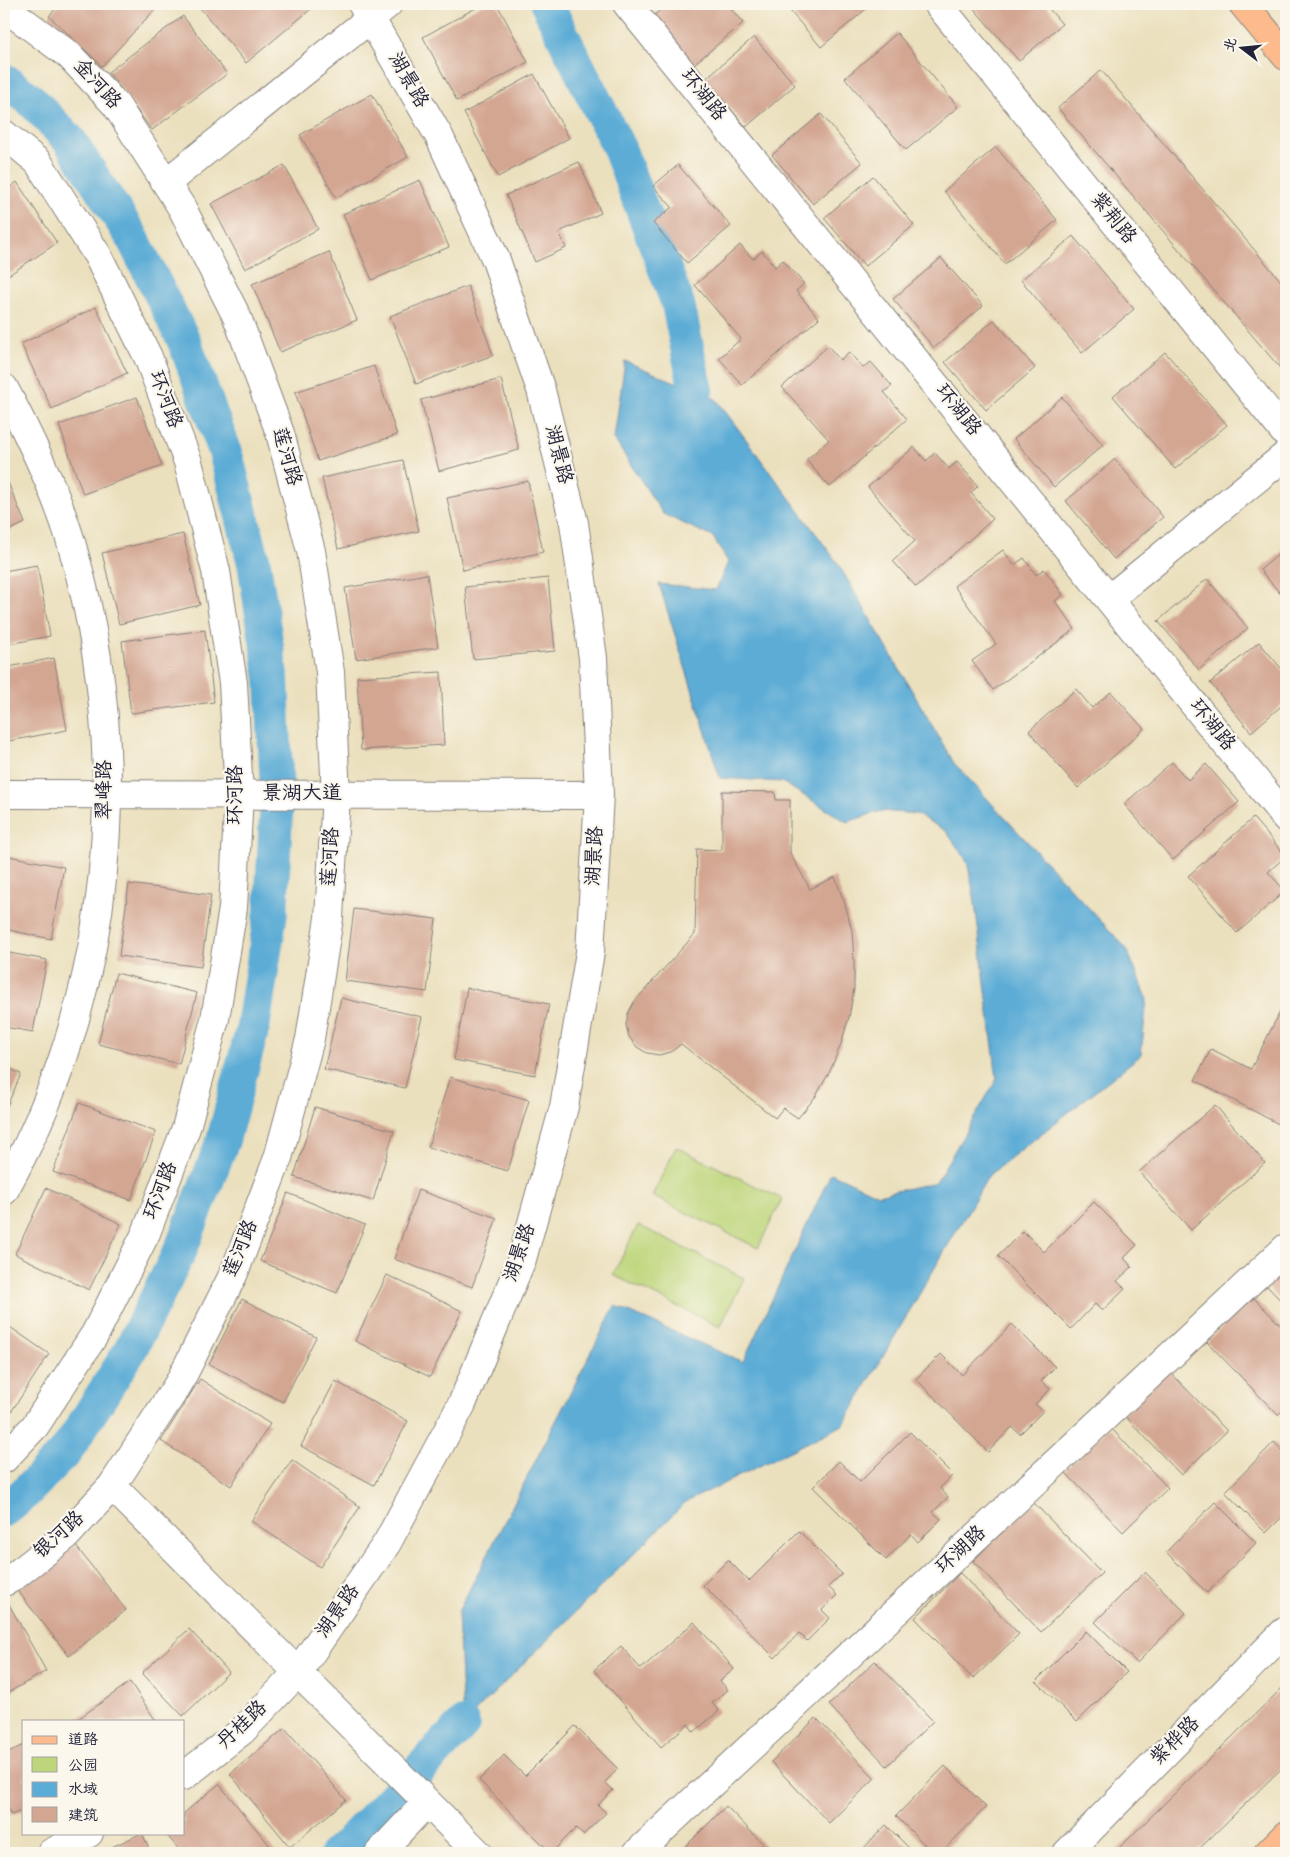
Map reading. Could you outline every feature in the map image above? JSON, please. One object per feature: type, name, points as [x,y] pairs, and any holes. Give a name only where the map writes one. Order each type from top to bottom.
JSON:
[{"type":"main road","points":[[1243,4],[1286,56]]},
{"type":"main road","points":[[1268,1853],[1286,1835]]},
{"type":"street","name":"环湖路","points":[[627,4],[1286,818]]},
{"type":"street","name":"紫荆路","points":[[938,4],[1286,434]]},
{"type":"street","points":[[166,183],[374,9]]},
{"type":"street","name":"湖景路","points":[[298,1672],[387,1543],[406,1508],[462,1404],[522,1259],[566,1098],[590,952],[599,795],[593,658],[574,523],[541,390],[496,260],[440,136],[374,9]]},
{"type":"street","name":"金河路","points":[[4,10],[15,15],[69,55],[116,105],[166,183]]},
{"type":"street","name":"环河路","points":[[4,134],[38,162],[98,256],[148,357],[188,462],[216,571],[233,683],[239,795],[233,908],[215,1019],[186,1128],[146,1233],[95,1334],[35,1426],[4,1459]]},
{"type":"street","name":"莲河路","points":[[112,1486],[179,1383],[234,1273],[278,1158],[312,1030],[329,918],[336,795],[330,672],[311,551],[280,432],[237,318],[182,208],[166,183]]},
{"type":"street","name":"翠峰路","points":[[4,388],[49,481],[70,541],[87,603],[99,666],[106,730],[108,794],[105,858],[100,904],[84,985],[67,1047],[45,1107],[4,1191]]},
{"type":"street","points":[[1108,598],[1286,455]]},
{"type":"street","name":"景湖大道","points":[[4,794],[599,795]]},
{"type":"street","name":"环湖路","points":[[637,1853],[1286,1248]]},
{"type":"street","points":[[112,1486],[478,1853]]},
{"type":"street","name":"银河路","points":[[4,1582],[12,1578],[66,1536],[112,1486]]},
{"type":"street","name":"紫桦路","points":[[1067,1853],[1286,1630]]},
{"type":"street","name":"丹桂路","points":[[185,1775],[242,1731],[298,1672]]},
{"type":"street","points":[[379,1853],[427,1802]]},
{"type":"street","points":[[51,1853],[88,1834]]},
{"type":"green space","points":[[676,1147],[782,1199],[758,1248],[652,1196]]},
{"type":"green space","points":[[638,1225],[744,1278],[720,1327],[613,1275]]},
{"type":"water","points":[[625,361],[716,399],[837,562],[954,763],[1126,948],[1147,998],[1141,1055],[989,1175],[843,1425],[686,1502],[463,1724],[458,1612],[615,1306],[743,1362],[831,1173],[878,1195],[936,1182],[997,1079],[974,895],[967,861],[946,831],[916,814],[881,811],[847,822],[782,782],[720,778],[659,584],[716,590],[728,562],[713,537],[663,514],[614,439]]},
{"type":"building","points":[[60,4],[160,4],[102,66],[49,16]]},
{"type":"building","points":[[204,4],[317,4],[246,63],[200,8]]},
{"type":"building","points":[[483,4],[497,4],[528,62],[457,101],[423,37]]},
{"type":"building","points":[[668,4],[727,4],[743,23],[693,65],[653,16]]},
{"type":"building","points":[[784,4],[872,4],[821,47]]},
{"type":"building","points":[[970,4],[1045,4],[1062,24],[1019,61]]},
{"type":"building","points":[[183,16],[227,74],[152,130],[108,72]]},
{"type":"building","points":[[897,33],[958,107],[906,150],[845,78]]},
{"type":"building","points":[[754,37],[795,85],[746,127],[705,79]]},
{"type":"building","points":[[1101,70],[1286,287],[1286,375],[1058,108]]},
{"type":"building","points":[[534,74],[569,138],[498,177],[464,113]]},
{"type":"building","points":[[372,94],[408,157],[336,198],[300,135]]},
{"type":"building","points":[[821,114],[862,163],[813,204],[772,155]]},
{"type":"building","points":[[996,147],[1057,220],[1005,264],[944,191]]},
{"type":"building","points":[[579,162],[601,213],[559,232],[566,248],[535,262],[506,195]]},
{"type":"building","points":[[284,165],[318,229],[245,269],[211,204]]},
{"type":"building","points":[[678,165],[731,226],[687,263],[653,223],[672,207],[653,186]]},
{"type":"building","points":[[873,176],[914,225],[865,266],[824,218]]},
{"type":"building","points":[[420,180],[449,247],[372,280],[343,214]]},
{"type":"building","points":[[17,182],[57,243],[4,278],[4,191]]},
{"type":"building","points":[[1073,236],[1134,309],[1082,353],[1021,280]]},
{"type":"building","points":[[740,245],[753,259],[762,251],[775,267],[783,260],[804,284],[796,291],[819,318],[742,385],[719,358],[741,339],[695,285]]},
{"type":"building","points":[[329,252],[357,320],[280,352],[252,284]]},
{"type":"building","points":[[941,258],[983,306],[934,348],[893,299]]},
{"type":"building","points":[[468,286],[493,355],[416,384],[390,316]]},
{"type":"building","points":[[96,307],[127,373],[52,409],[21,344]]},
{"type":"building","points":[[994,320],[1035,368],[986,410],[945,362]]},
{"type":"building","points":[[828,346],[840,360],[849,352],[863,368],[871,362],[892,386],[884,392],[907,419],[830,487],[806,460],[829,440],[782,387]]},
{"type":"building","points":[[1165,352],[1227,425],[1175,469],[1113,396]]},
{"type":"building","points":[[374,366],[397,435],[318,461],[295,392]]},
{"type":"building","points":[[501,379],[519,450],[439,471],[421,400]]},
{"type":"building","points":[[137,397],[162,466],[83,494],[59,425]]},
{"type":"building","points":[[1062,397],[1103,445],[1054,487],[1014,439]]},
{"type":"building","points":[[914,447],[926,461],[935,453],[949,469],[957,462],[978,486],[971,493],[993,519],[916,587],[893,561],[915,541],[868,487]]},
{"type":"building","points":[[1115,459],[1163,517],[1114,559],[1066,501]]},
{"type":"building","points":[[403,460],[419,531],[338,549],[322,478]]},
{"type":"building","points":[[4,473],[25,523],[4,533]]},
{"type":"building","points":[[528,481],[543,552],[463,570],[447,498]]},
{"type":"building","points":[[183,534],[200,605],[119,624],[102,553]]},
{"type":"building","points":[[1286,548],[1286,600],[1260,570]]},
{"type":"building","points":[[1003,550],[1014,565],[1024,558],[1036,575],[1044,569],[1063,595],[1055,601],[1075,629],[993,690],[972,661],[996,644],[954,586]]},
{"type":"building","points":[[37,565],[50,636],[4,645],[4,571]]},
{"type":"building","points":[[427,574],[438,647],[356,659],[345,588]]},
{"type":"building","points":[[548,578],[555,651],[473,659],[465,587]]},
{"type":"building","points":[[1207,579],[1248,628],[1199,670],[1158,621]]},
{"type":"building","points":[[205,630],[214,702],[131,713],[122,641]]},
{"type":"building","points":[[1259,642],[1286,674],[1286,702],[1251,732],[1210,683]]},
{"type":"building","points":[[54,658],[67,730],[4,742],[4,668]]},
{"type":"building","points":[[441,672],[444,745],[361,750],[357,677]]},
{"type":"building","points":[[1076,689],[1092,708],[1111,692],[1144,729],[1078,788],[1029,731]]},
{"type":"building","points":[[1172,762],[1188,780],[1206,764],[1239,802],[1173,860],[1124,804]]},
{"type":"building","points":[[722,791],[775,792],[776,800],[790,800],[790,853],[810,889],[835,877],[852,931],[854,989],[849,1017],[830,1071],[816,1096],[798,1118],[783,1108],[775,1118],[681,1044],[671,1052],[659,1055],[647,1053],[637,1047],[629,1037],[626,1025],[628,1013],[634,1002],[695,934],[697,849],[722,850]]},
{"type":"building","points":[[1253,818],[1286,856],[1268,872],[1285,891],[1237,933],[1188,876]]},
{"type":"building","points":[[4,855],[64,867],[51,939],[4,929]]},
{"type":"building","points":[[129,884],[211,895],[201,967],[119,956]]},
{"type":"building","points":[[354,909],[436,919],[427,992],[345,981]]},
{"type":"building","points":[[4,952],[47,960],[33,1032],[4,1027]]},
{"type":"building","points":[[116,973],[197,993],[179,1064],[98,1044]]},
{"type":"building","points":[[467,988],[549,1004],[535,1075],[454,1060]]},
{"type":"building","points":[[341,998],[422,1017],[405,1088],[324,1069]]},
{"type":"building","points":[[1281,1010],[1286,1013],[1286,1128],[1195,1080],[1211,1049],[1251,1069]]},
{"type":"building","points":[[4,1066],[21,1074],[4,1113]]},
{"type":"building","points":[[450,1077],[529,1100],[508,1171],[428,1147]]},
{"type":"building","points":[[79,1103],[156,1132],[131,1200],[53,1172]]},
{"type":"building","points":[[1215,1105],[1265,1163],[1191,1230],[1139,1172]]},
{"type":"building","points":[[315,1107],[394,1131],[373,1201],[294,1177]]},
{"type":"building","points":[[46,1188],[121,1224],[89,1290],[15,1254]]},
{"type":"building","points":[[418,1190],[497,1218],[472,1287],[394,1259]]},
{"type":"building","points":[[288,1193],[365,1225],[337,1293],[260,1261]]},
{"type":"building","points":[[1094,1202],[1137,1245],[1124,1258],[1132,1267],[1117,1281],[1125,1289],[1102,1311],[1095,1304],[1071,1329],[998,1256],[1023,1231],[1044,1252]]},
{"type":"building","points":[[1286,1265],[1286,1306],[1266,1285]]},
{"type":"building","points":[[387,1275],[462,1311],[430,1377],[355,1341]]},
{"type":"building","points":[[1253,1297],[1286,1331],[1286,1407],[1278,1415],[1207,1342]]},
{"type":"building","points":[[242,1299],[316,1337],[283,1402],[209,1364]]},
{"type":"building","points":[[4,1323],[49,1354],[9,1415],[4,1412]]},
{"type":"building","points":[[1012,1324],[1055,1367],[1041,1381],[1050,1389],[1035,1404],[1043,1411],[1020,1434],[1012,1427],[988,1452],[916,1379],[941,1354],[962,1375]]},
{"type":"building","points":[[1168,1370],[1227,1431],[1181,1475],[1123,1414]]},
{"type":"building","points":[[200,1379],[270,1424],[231,1486],[161,1441]]},
{"type":"building","points":[[335,1381],[408,1421],[374,1485],[301,1446]]},
{"type":"building","points":[[1110,1427],[1168,1488],[1123,1532],[1064,1471]]},
{"type":"building","points":[[910,1432],[953,1475],[940,1488],[948,1497],[933,1512],[941,1519],[918,1542],[911,1534],[886,1560],[813,1487],[839,1461],[860,1482]]},
{"type":"building","points":[[1274,1442],[1286,1454],[1286,1513],[1266,1533],[1225,1492]]},
{"type":"building","points":[[292,1460],[360,1507],[320,1567],[251,1521]]},
{"type":"building","points":[[1033,1502],[1102,1573],[1041,1632],[973,1561]]},
{"type":"building","points":[[1215,1502],[1256,1543],[1207,1593],[1166,1552]]},
{"type":"building","points":[[799,1531],[842,1574],[828,1587],[837,1595],[822,1610],[830,1618],[807,1641],[799,1633],[775,1658],[703,1585],[728,1560],[749,1581]]},
{"type":"building","points":[[75,1545],[126,1610],[69,1656],[17,1590]]},
{"type":"building","points":[[1145,1572],[1186,1613],[1137,1663],[1095,1622]]},
{"type":"building","points":[[960,1573],[1019,1634],[973,1679],[915,1618]]},
{"type":"building","points":[[6,1599],[46,1671],[4,1695],[4,1600]]},
{"type":"building","points":[[694,1622],[734,1669],[720,1681],[728,1690],[712,1703],[719,1711],[694,1732],[688,1724],[661,1747],[594,1670],[621,1646],[641,1669]]},
{"type":"building","points":[[189,1629],[229,1672],[183,1716],[142,1673]]},
{"type":"building","points":[[1086,1631],[1127,1672],[1077,1722],[1036,1681]]},
{"type":"building","points":[[875,1661],[933,1721],[887,1766],[829,1705]]},
{"type":"building","points":[[130,1682],[155,1720],[78,1720]]},
{"type":"building","points":[[1286,1684],[1286,1764],[1195,1853],[1114,1853]]},
{"type":"building","points":[[816,1718],[875,1778],[829,1823],[771,1762]]},
{"type":"building","points":[[575,1726],[618,1769],[605,1782],[613,1790],[598,1805],[606,1813],[583,1835],[576,1828],[551,1853],[479,1780],[504,1755],[525,1776]]},
{"type":"building","points":[[285,1728],[346,1800],[290,1847],[230,1774]]},
{"type":"building","points":[[22,1746],[22,1811],[11,1815],[4,1799],[4,1754]]},
{"type":"building","points":[[945,1766],[986,1807],[941,1853],[933,1853],[896,1816]]},
{"type":"building","points":[[219,1784],[276,1853],[182,1853],[166,1834],[185,1834],[185,1812]]},
{"type":"building","points":[[726,1806],[772,1853],[683,1853],[681,1851]]},
{"type":"building","points":[[886,1825],[914,1853],[859,1853]]},
{"type":"building","points":[[142,1834],[151,1853],[99,1853]]},
{"type":"waterway","points":[[547,4],[619,148],[678,304],[696,391]]},
{"type":"waterway","points":[[4,80],[31,100],[70,141],[132,237],[184,341],[225,451],[254,563],[272,679],[277,795],[271,912],[253,1027],[223,1140],[181,1249],[128,1354],[67,1450],[26,1492],[4,1510]]},
{"type":"waterway","points":[[337,1853],[346,1846],[463,1724]]}]
